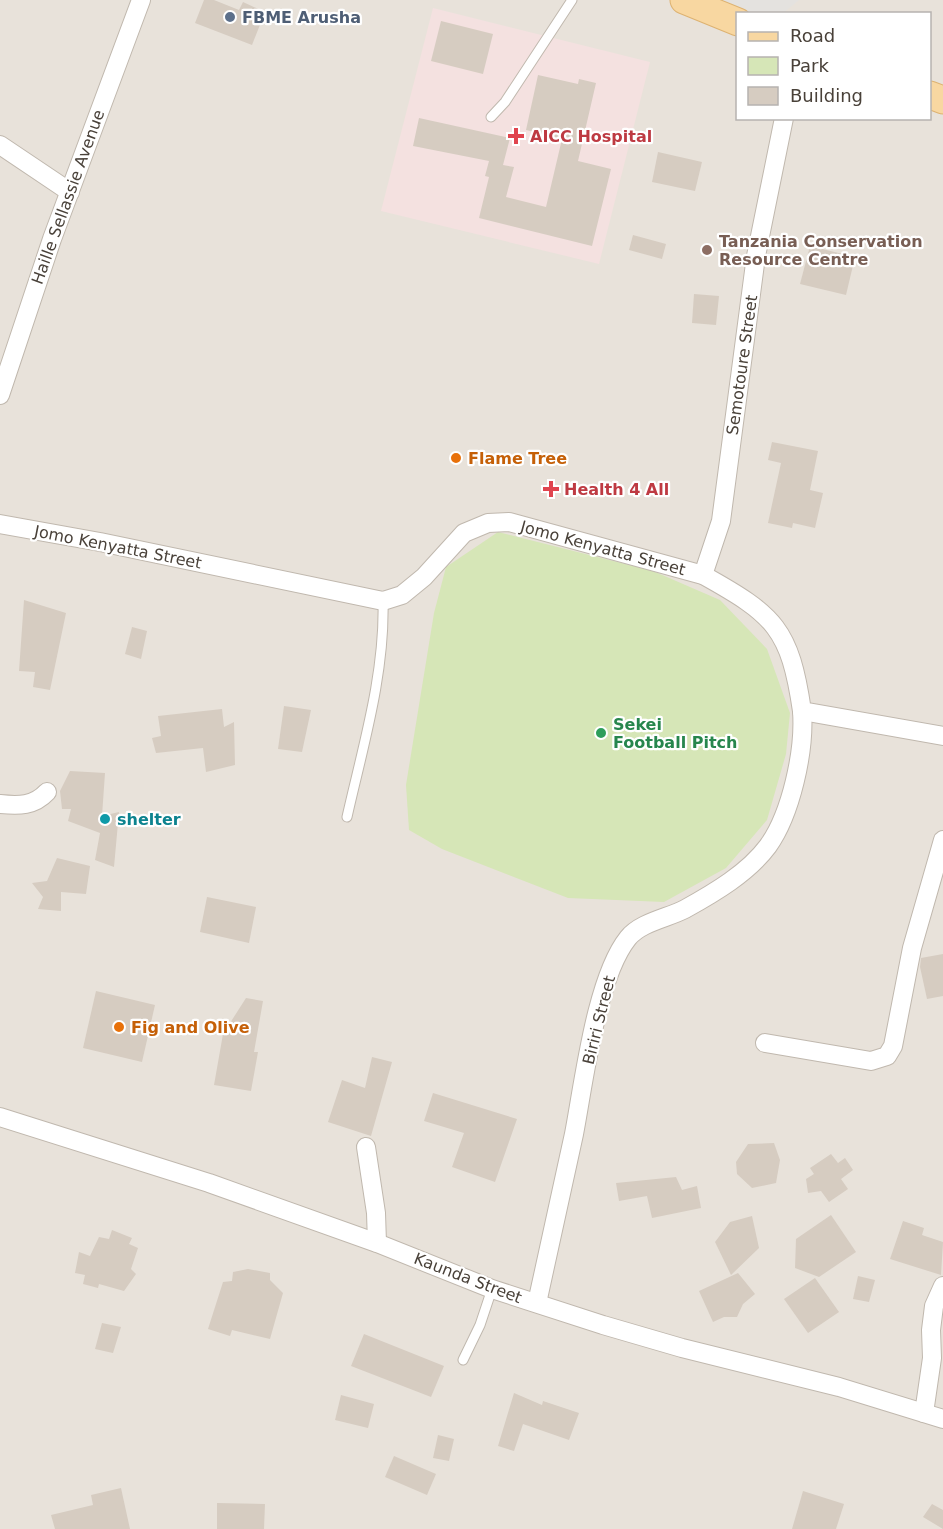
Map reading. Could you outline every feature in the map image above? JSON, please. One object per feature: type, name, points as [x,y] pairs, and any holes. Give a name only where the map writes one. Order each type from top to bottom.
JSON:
[{"type":"main road","points":[[684,0],[736,21]]},
{"type":"street","name":"Haille Sellassie Avenue","points":[[0,395],[70,192],[141,0]]},
{"type":"street","name":"Semotoure Street","points":[[703,575],[721,521],[756,256],[784,120]]},
{"type":"street","points":[[0,144],[70,192]]},
{"type":"street","name":"Jomo Kenyatta Street","points":[[0,524],[100,542],[383,602],[402,595],[424,577],[464,534],[488,523],[510,522],[703,575],[767,616],[785,641],[796,671],[802,711]]},
{"type":"street","points":[[802,711],[943,736]]},
{"type":"street","name":"Biriri Street","points":[[537,1303],[592,1040],[611,971],[629,937],[649,924],[674,915],[712,894],[767,846],[783,816],[799,762],[804,736],[802,711]]},
{"type":"street","points":[[0,804],[29,804],[40,800],[47,792]]},
{"type":"street","points":[[765,1043],[871,1061],[887,1056],[893,1046],[912,948],[943,840]]},
{"type":"street","name":"Kaunda Street","points":[[0,1117],[209,1183],[377,1243],[492,1289],[682,1348],[839,1387],[943,1419]]},
{"type":"street","points":[[366,1148],[376,1213],[377,1243]]},
{"type":"street","points":[[924,1413],[932,1358],[931,1330],[934,1306],[943,1286]]},
{"type":"lane","points":[[491,117],[505,102],[572,0]]},
{"type":"lane","points":[[347,817],[378,681],[384,637],[383,602]]},
{"type":"lane","points":[[463,1360],[480,1325],[492,1289]]},
{"type":"shaded area","points":[[0,0],[943,0],[943,1529],[0,1529]]},
{"type":"shaded area","points":[[718,0],[799,0],[784,12],[748,12]]},
{"type":"shaded area","name":"AICC Hospital","points":[[433,8],[650,62],[599,264],[381,211]]},
{"type":"green space","name":"Sekei Football Pitch","points":[[498,532],[653,571],[720,600],[767,649],[790,713],[786,754],[767,820],[726,868],[664,902],[568,898],[442,849],[409,830],[406,785],[434,613],[446,567]]},
{"type":"building","name":"FBME Arusha","points":[[204,0],[214,0],[239,10],[243,2],[265,12],[252,45],[195,23]]},
{"type":"building","points":[[441,21],[493,34],[483,74],[431,61]]},
{"type":"building","points":[[538,75],[578,84],[579,79],[596,83],[578,161],[611,169],[592,246],[479,218],[489,177],[485,176],[489,161],[413,146],[419,118],[510,138],[503,165],[514,167],[506,197],[546,207],[562,139],[526,130]]},
{"type":"building","points":[[658,152],[702,162],[695,191],[652,182]]},
{"type":"building","points":[[633,235],[666,244],[662,259],[629,250]]},
{"type":"building","points":[[810,246],[855,257],[846,295],[800,284]]},
{"type":"building","points":[[694,294],[719,296],[716,325],[692,323]]},
{"type":"building","points":[[772,442],[818,451],[810,490],[823,493],[815,528],[793,523],[792,528],[768,523],[781,463],[768,460]]},
{"type":"building","points":[[24,600],[66,613],[50,690],[33,687],[35,672],[19,671]]},
{"type":"building","points":[[132,627],[147,631],[141,659],[125,654]]},
{"type":"building","points":[[284,706],[311,710],[302,752],[278,749]]},
{"type":"building","points":[[222,709],[224,727],[234,722],[235,765],[206,772],[203,748],[156,753],[152,738],[161,736],[158,716]]},
{"type":"building","name":"shelter","points":[[70,771],[105,773],[102,816],[119,812],[114,867],[95,860],[100,833],[68,821],[71,809],[62,809],[60,791]]},
{"type":"building","points":[[57,858],[90,866],[86,894],[61,892],[61,911],[38,909],[43,897],[32,883],[47,881]]},
{"type":"building","points":[[207,897],[256,907],[249,943],[200,932]]},
{"type":"building","points":[[943,954],[943,996],[927,999],[920,967],[921,958]]},
{"type":"building","name":"Fig and Olive","points":[[96,991],[155,1005],[142,1062],[83,1048]]},
{"type":"building","points":[[246,998],[263,1001],[254,1052],[258,1052],[251,1091],[214,1085],[223,1034]]},
{"type":"building","points":[[372,1057],[392,1062],[371,1136],[328,1122],[342,1080],[365,1088]]},
{"type":"building","points":[[433,1093],[517,1119],[495,1182],[452,1167],[464,1133],[424,1121]]},
{"type":"building","points":[[774,1143],[780,1160],[776,1183],[752,1188],[737,1174],[736,1162],[748,1144]]},
{"type":"building","points":[[831,1154],[838,1163],[845,1158],[853,1170],[841,1179],[848,1189],[829,1202],[821,1191],[808,1193],[806,1179],[814,1174],[810,1168]]},
{"type":"building","points":[[676,1177],[682,1190],[697,1186],[701,1208],[652,1218],[647,1196],[619,1201],[616,1183]]},
{"type":"building","points":[[831,1215],[856,1252],[819,1277],[795,1268],[796,1239]]},
{"type":"building","points":[[752,1216],[759,1248],[731,1275],[715,1242],[730,1222]]},
{"type":"building","points":[[903,1221],[924,1228],[922,1235],[943,1242],[941,1275],[890,1259]]},
{"type":"building","points":[[112,1230],[132,1238],[129,1244],[138,1248],[131,1269],[136,1274],[124,1291],[99,1284],[98,1288],[83,1284],[85,1275],[75,1273],[79,1252],[90,1256],[99,1237],[109,1239]]},
{"type":"building","points":[[248,1269],[270,1273],[270,1280],[283,1293],[270,1339],[232,1330],[230,1336],[208,1329],[223,1282],[232,1281],[233,1272]]},
{"type":"building","points":[[738,1273],[755,1294],[743,1304],[737,1317],[724,1317],[713,1322],[699,1291]]},
{"type":"building","points":[[858,1276],[875,1280],[869,1302],[853,1299]]},
{"type":"building","points":[[815,1278],[839,1312],[808,1333],[784,1299]]},
{"type":"building","points":[[102,1323],[121,1327],[113,1353],[95,1349]]},
{"type":"building","points":[[364,1334],[444,1366],[431,1397],[351,1366]]},
{"type":"building","points":[[514,1393],[542,1405],[543,1401],[579,1413],[569,1440],[523,1424],[514,1451],[498,1446]]},
{"type":"building","points":[[341,1395],[374,1404],[368,1428],[335,1420]]},
{"type":"building","points":[[438,1435],[454,1439],[449,1461],[433,1458]]},
{"type":"building","points":[[394,1456],[436,1474],[427,1495],[385,1477]]},
{"type":"building","points":[[121,1488],[130,1529],[55,1529],[51,1515],[93,1505],[91,1495]]},
{"type":"building","points":[[803,1491],[844,1504],[836,1529],[792,1529]]},
{"type":"building","points":[[217,1503],[265,1504],[264,1529],[217,1529]]},
{"type":"building","points":[[932,1504],[943,1510],[943,1529],[923,1517]]},
{"type":"place","name":"FBME Arusha","points":[[230,17]]},
{"type":"place","name":"AICC Hospital","points":[[516,136]]},
{"type":"place","name":"Tanzania Conservation Resource Centre","points":[[707,250]]},
{"type":"place","name":"Flame Tree","points":[[456,458]]},
{"type":"place","name":"Health 4 All","points":[[551,489]]},
{"type":"place","name":"Sekei Football Pitch","points":[[601,733]]},
{"type":"place","name":"shelter","points":[[105,819]]},
{"type":"place","name":"Fig and Olive","points":[[119,1027]]}]
